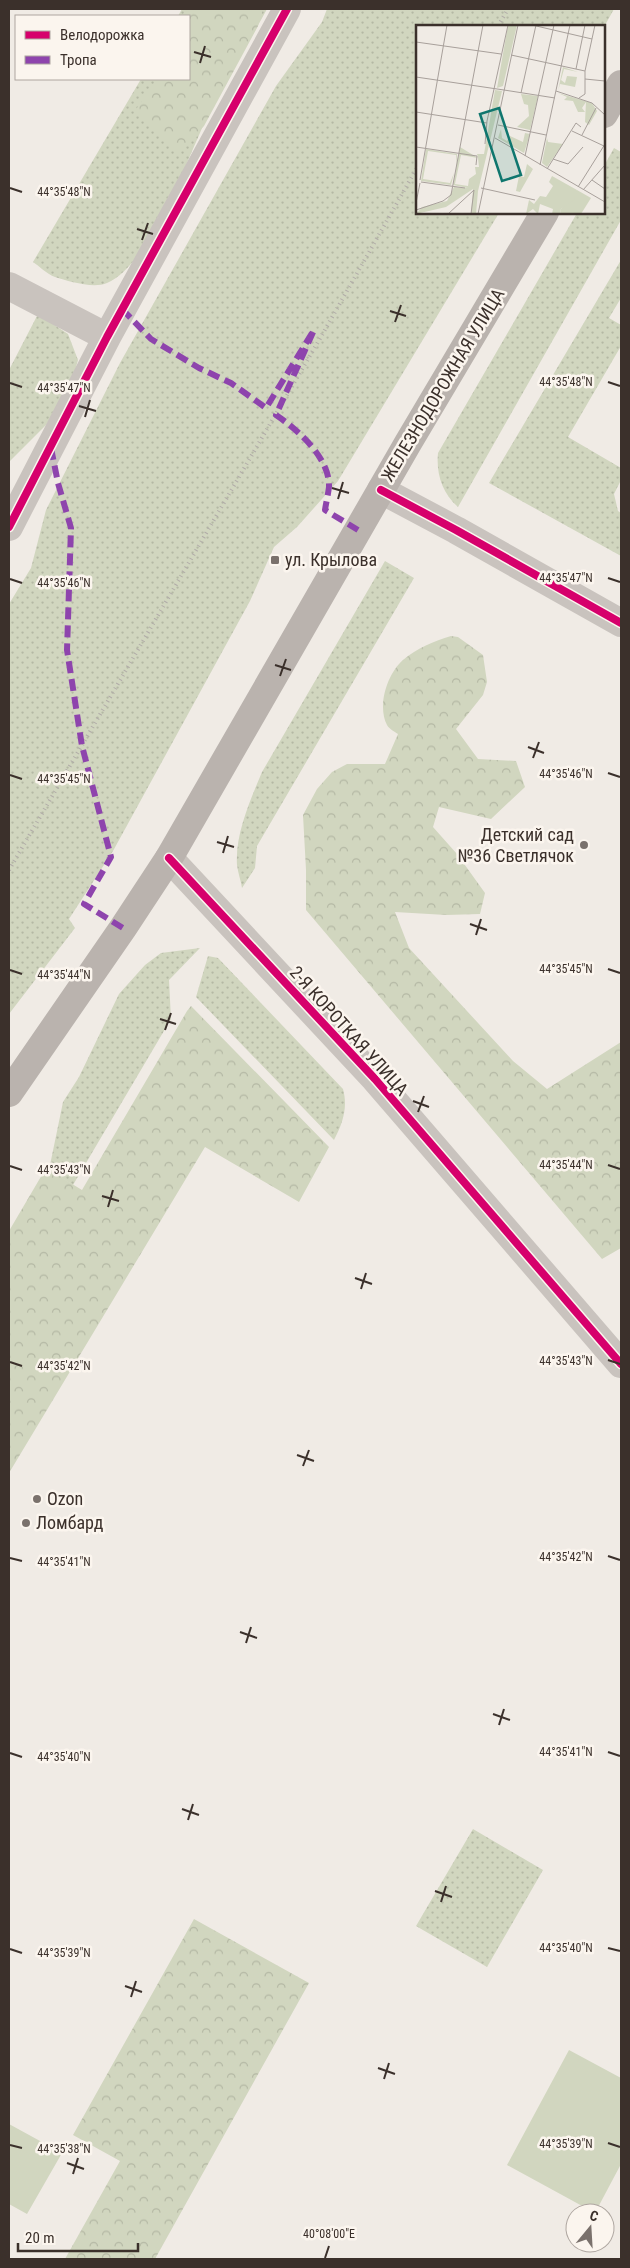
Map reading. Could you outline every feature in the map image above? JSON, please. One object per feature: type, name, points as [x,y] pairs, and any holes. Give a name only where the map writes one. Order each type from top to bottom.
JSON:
[{"type":"main road","points":[[605,112],[621,84]]},
{"type":"main road","name":"ЖЕЛЕЗНОДОРОЖНАЯ УЛИЦА","points":[[9,1093],[169,858],[381,490],[544,214]]},
{"type":"street","points":[[9,527],[107,337],[287,9]]},
{"type":"street","points":[[9,286],[107,337]]},
{"type":"street","points":[[381,490],[621,623]]},
{"type":"street","name":"2-Я КОРОТКАЯ УЛИЦА","points":[[169,858],[374,1079],[621,1364]]},
{"type":"green space","points":[[182,9],[267,9],[208,115],[179,182],[153,233],[138,255],[123,272],[101,285],[81,284],[52,276],[33,262],[140,80],[190,80],[190,15],[179,15]]},
{"type":"green space","points":[[188,9],[263,9],[258,26],[204,126],[180,152],[134,112],[157,80],[190,80],[190,15],[185,15]]},
{"type":"green space","points":[[327,9],[614,9],[605,25],[416,25],[416,214],[498,214],[338,481],[297,527],[274,547],[250,601],[113,851],[69,919],[75,928],[9,1014],[9,604],[31,568],[46,510],[120,363],[276,86],[322,22]]},
{"type":"green space","points":[[614,148],[621,152],[621,220],[458,507],[452,501],[441,482],[438,468],[438,453],[576,214],[605,214],[605,164]]},
{"type":"green space","points":[[621,260],[621,298],[609,318],[621,325],[621,346],[568,437],[621,468],[621,480],[614,494],[618,511],[621,513],[621,556],[489,483]]},
{"type":"green space","points":[[38,314],[68,334],[78,360],[71,385],[46,425],[9,462],[9,370]]},
{"type":"green space","points":[[385,561],[414,578],[257,846],[255,868],[242,888],[237,865],[238,841],[244,818],[262,772]]},
{"type":"green space","points":[[451,636],[458,637],[483,655],[487,682],[483,695],[456,729],[478,759],[516,761],[525,787],[491,819],[439,807],[433,827],[457,854],[485,893],[480,914],[446,915],[395,912],[409,948],[513,1061],[547,1089],[621,1042],[621,1248],[602,1259],[306,910],[303,815],[317,789],[332,772],[347,764],[385,764],[398,734],[387,725],[383,709],[385,691],[392,673],[403,660],[420,648]]},
{"type":"green space","points":[[200,948],[169,980],[171,1019],[73,1185],[49,1170],[63,1102],[79,1077],[119,994],[145,965],[161,953]]},
{"type":"green space","points":[[208,956],[218,958],[343,1089],[344,1115],[334,1140],[196,997]]},
{"type":"green space","points":[[191,1006],[329,1147],[299,1202],[205,1147],[9,1473],[9,1231],[46,1168],[82,1190]]},
{"type":"green space","points":[[473,1829],[543,1870],[487,1967],[416,1926]]},
{"type":"green space","points":[[194,1919],[309,1983],[155,2259],[65,2259],[120,2161],[73,2135]]},
{"type":"green space","points":[[569,2050],[621,2078],[621,2164],[600,2203],[577,2203],[507,2165]]},
{"type":"green space","points":[[9,2124],[62,2153],[27,2214],[9,2204]]},
{"type":"railway","points":[[499,25],[508,9]]},
{"type":"railway","points":[[9,870],[318,342],[416,170]]},
{"type":"marked path","points":[[122,309],[151,339],[199,368],[231,383],[266,408],[314,330],[276,415],[303,437],[318,455],[324,466],[328,476],[329,487],[325,510],[358,530]]},
{"type":"marked path","points":[[51,448],[58,483],[71,528],[67,650],[82,746],[111,857],[84,904],[123,928]]},
{"type":"cycle path","points":[[9,527],[107,337],[287,9]]},
{"type":"cycle path","points":[[381,490],[621,623]]},
{"type":"cycle path","points":[[169,858],[375,1079],[621,1364]]},
{"type":"place","name":"ул. Крылова","points":[[275,560]]},
{"type":"place","name":"Детский сад №36 Светлячок","points":[[584,845]]},
{"type":"place","name":"Ozon","points":[[37,1499]]},
{"type":"place","name":"Ломбард","points":[[26,1523]]}]
